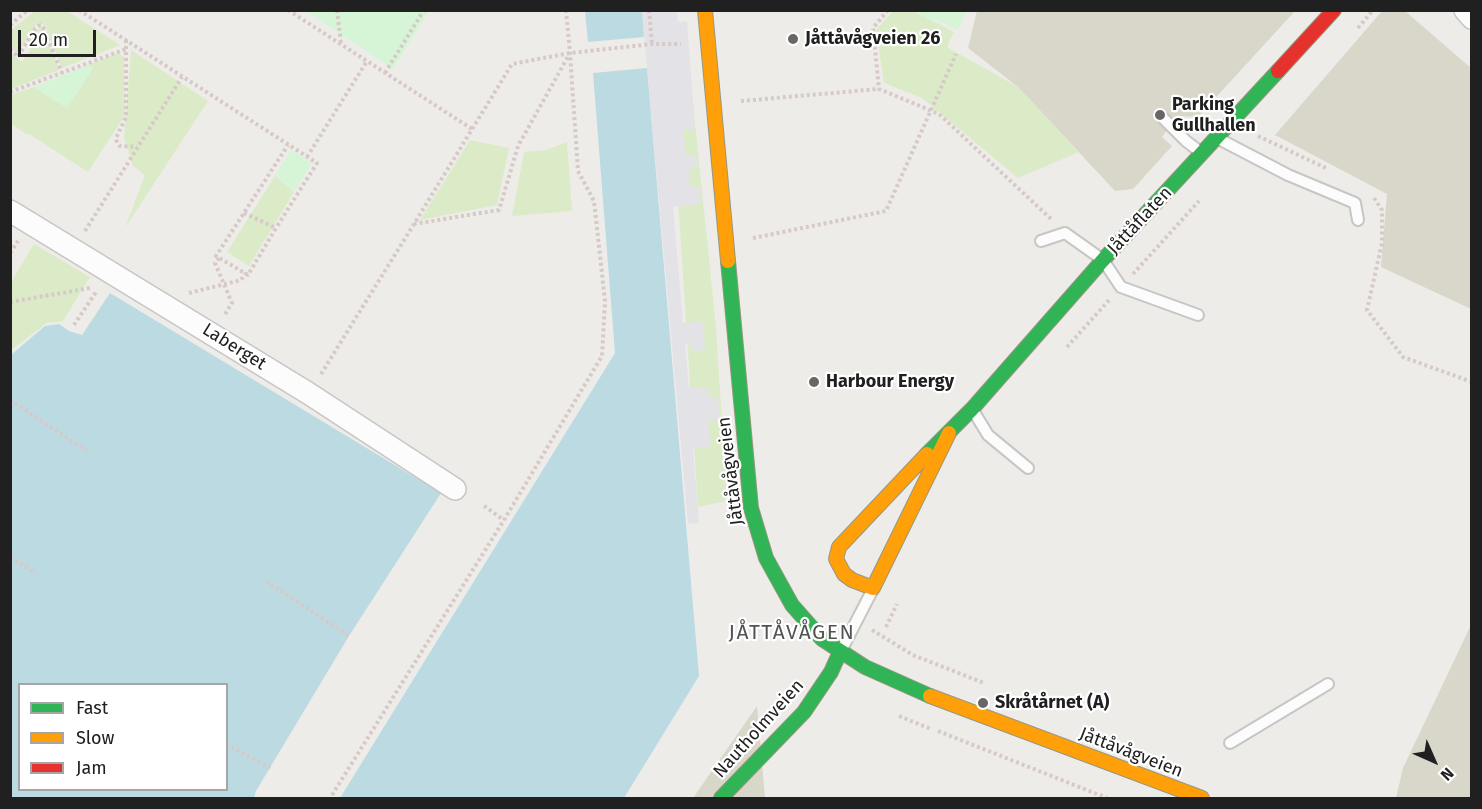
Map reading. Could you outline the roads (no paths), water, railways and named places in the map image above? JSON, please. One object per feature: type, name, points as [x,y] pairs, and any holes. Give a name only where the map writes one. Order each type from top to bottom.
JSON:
[{"type":"street","name":"Jåttåvågveien","points":[[705,10],[751,508],[756,533],[765,558],[792,605],[822,639],[840,652],[910,688],[1202,798]]},
{"type":"street","name":"Jåttåflaten","points":[[949,433],[873,588],[852,580],[844,574],[836,559],[839,547],[972,409],[1103,260],[1334,10]]},
{"type":"street","points":[[1465,10],[1472,18]]},
{"type":"street","name":"Laberget","points":[[10,211],[308,393],[455,489]]},
{"type":"street","name":"Nautholmveien","points":[[721,798],[804,712],[831,672],[840,652]]},
{"type":"lane","points":[[1160,115],[1186,141],[1202,153]]},
{"type":"lane","points":[[1216,137],[1288,174],[1355,203],[1358,220]]},
{"type":"lane","points":[[1041,241],[1065,233],[1103,260],[1121,287],[1198,315]]},
{"type":"lane","points":[[972,409],[988,435],[1028,468]]},
{"type":"lane","name":"Jåttåflaten","points":[[840,652],[873,588]]},
{"type":"lane","points":[[1230,743],[1328,684]]},
{"type":"water","points":[[585,11],[642,11],[644,37],[588,42]]},
{"type":"water","points":[[647,68],[699,676],[624,798],[340,798],[615,353],[593,73]]},
{"type":"water","points":[[110,293],[441,493],[349,636],[256,791],[254,798],[11,798],[11,355],[45,326],[59,324],[69,331],[82,335]]},
{"type":"place","name":"Jåttåvågveien 26","points":[[793,39]]},
{"type":"place","name":"Parking Gullhallen","points":[[1160,115]]},
{"type":"place","name":"Harbour Energy","points":[[814,382]]},
{"type":"place","name":"Skråtårnet (A)","points":[[983,703]]},
{"type":"district","name":"JÅTTÅVÅGEN","points":[[792,633]]}]
